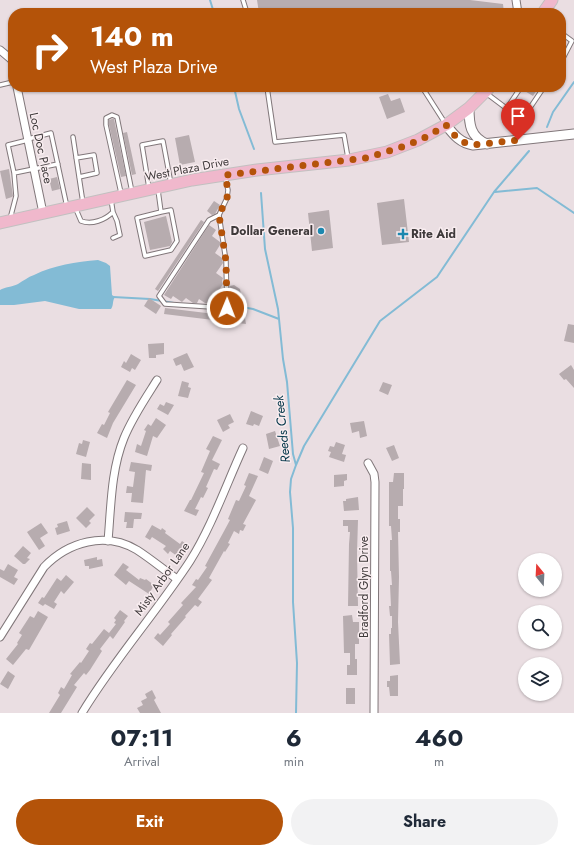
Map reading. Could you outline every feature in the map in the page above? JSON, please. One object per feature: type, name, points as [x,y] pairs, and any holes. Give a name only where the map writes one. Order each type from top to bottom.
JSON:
[{"type":"main road","name":"West Plaza Drive","points":[[4,222],[171,184],[225,175],[366,158],[397,149],[428,136],[469,108],[485,92]]},
{"type":"street","points":[[0,50],[8,57]]},
{"type":"street","name":"Loc Doc Place","points":[[18,92],[43,213]]},
{"type":"street","points":[[469,108],[470,126],[472,132],[477,139],[488,144]]},
{"type":"street","points":[[446,125],[458,139],[473,145],[574,134]]},
{"type":"street","points":[[108,541],[114,479],[119,451],[130,425],[157,380]]},
{"type":"street","name":"Misty Arbor Lane","points":[[82,713],[110,670],[177,579],[201,542],[243,448]]},
{"type":"street","name":"Bradford Glyn Drive","points":[[368,463],[374,474],[375,482],[374,713]]},
{"type":"street","points":[[0,637],[37,576],[51,559],[68,548],[87,542],[108,541],[118,543],[136,550],[177,579]]},
{"type":"lane","points":[[566,37],[572,41],[566,52]]},
{"type":"lane","points":[[268,92],[275,142],[344,135],[349,160]]},
{"type":"lane","points":[[425,92],[446,125]]},
{"type":"lane","points":[[489,92],[522,120]]},
{"type":"lane","points":[[507,108],[518,92]]},
{"type":"lane","points":[[518,140],[519,124],[541,92]]},
{"type":"lane","points":[[4,222],[16,196],[14,174],[8,145],[50,133],[58,164],[81,221],[88,224],[107,218],[113,212],[122,195],[117,117],[112,115],[106,118],[106,125],[122,195]]},
{"type":"lane","points":[[72,136],[79,177],[75,206]]},
{"type":"lane","points":[[161,212],[142,145],[163,141],[171,184]]},
{"type":"lane","points":[[76,158],[94,155],[97,173],[79,177]]},
{"type":"lane","points":[[14,174],[58,164]]},
{"type":"lane","points":[[219,215],[209,220],[159,296],[166,304],[227,308],[226,261],[219,215],[227,198],[228,190],[225,175]]},
{"type":"lane","points":[[171,210],[177,241],[171,250],[145,256],[137,218],[161,212],[171,210]]},
{"type":"lane","points":[[112,238],[120,235],[118,222],[113,212]]},
{"type":"water","points":[[98,260],[110,266],[112,295],[115,297],[111,309],[79,309],[45,301],[14,305],[0,305],[0,290],[2,289],[16,285],[30,277],[57,266]]},
{"type":"building","points":[[257,0],[470,0],[503,4],[503,8],[258,8]]},
{"type":"building","points":[[526,92],[536,92],[533,96]]},
{"type":"building","points":[[388,94],[391,101],[400,98],[405,112],[387,119],[379,97]]},
{"type":"building","points":[[114,119],[126,176],[121,177],[109,125],[109,120]]},
{"type":"building","points":[[127,132],[136,174],[132,175],[123,133]]},
{"type":"building","points":[[189,135],[195,162],[180,165],[175,138]]},
{"type":"building","points":[[9,169],[13,196],[6,199],[0,171]]},
{"type":"building","points":[[57,177],[60,189],[52,191],[49,179]]},
{"type":"building","name":"Rite Aid","points":[[404,199],[409,242],[382,245],[377,203]]},
{"type":"building","points":[[214,201],[220,205],[215,214],[212,215],[207,211]]},
{"type":"building","name":"Dollar General","points":[[329,210],[333,248],[312,251],[308,213]]},
{"type":"building","points":[[166,216],[172,242],[170,246],[150,250],[144,222]]},
{"type":"building","points":[[201,220],[204,222],[158,291],[155,289]]},
{"type":"building","points":[[209,225],[216,230],[212,236],[220,242],[220,245],[215,253],[222,258],[223,263],[216,273],[223,278],[223,284],[210,304],[199,299],[197,303],[193,303],[186,298],[182,302],[173,296],[171,299],[164,295]]},
{"type":"building","points":[[234,285],[240,289],[246,324],[164,314],[165,308],[223,315],[217,311],[235,313],[230,286]]},
{"type":"building","points":[[149,298],[161,306],[156,314],[144,306]]},
{"type":"building","points":[[568,324],[574,325],[574,343],[564,341]]},
{"type":"building","points":[[164,343],[164,354],[156,355],[156,358],[149,358],[148,344]]},
{"type":"building","points":[[187,353],[194,367],[184,371],[181,364],[176,366],[173,359]]},
{"type":"building","points":[[131,354],[141,360],[135,370],[132,368],[130,372],[121,367],[124,361],[126,363]]},
{"type":"building","points":[[571,365],[574,370],[574,388],[559,374]]},
{"type":"building","points":[[127,380],[136,385],[113,423],[107,438],[97,433],[102,424],[104,425],[110,413],[108,412]]},
{"type":"building","points":[[182,381],[189,383],[188,387],[191,388],[188,398],[178,396]]},
{"type":"building","points":[[383,382],[392,385],[388,395],[379,391]]},
{"type":"building","points":[[166,402],[174,405],[168,415],[157,409],[160,404],[164,406]]},
{"type":"building","points":[[251,411],[263,416],[259,426],[254,424],[253,426],[246,424]]},
{"type":"building","points":[[230,414],[234,422],[228,425],[230,428],[223,432],[217,420]]},
{"type":"building","points":[[156,418],[166,425],[157,438],[153,436],[147,456],[135,452],[137,444],[141,446],[146,431],[144,430],[148,424],[151,426]]},
{"type":"building","points":[[364,421],[367,436],[360,438],[359,431],[352,433],[350,423]]},
{"type":"building","points":[[275,431],[280,446],[269,449],[266,434]]},
{"type":"building","points":[[213,436],[222,440],[212,460],[220,464],[217,470],[214,469],[206,487],[208,488],[203,498],[201,497],[195,509],[199,510],[196,516],[184,511],[204,473],[201,472],[210,451],[206,449]]},
{"type":"building","points":[[83,440],[90,442],[86,457],[76,454],[79,443],[82,444]]},
{"type":"building","points":[[336,442],[345,445],[342,454],[346,455],[344,462],[329,457],[331,452],[328,451],[330,446],[334,447]]},
{"type":"building","points":[[394,445],[399,458],[392,461],[386,448]]},
{"type":"building","points":[[264,457],[273,461],[268,474],[259,470]]},
{"type":"building","points":[[131,462],[152,465],[151,471],[146,470],[143,503],[131,502],[132,493],[126,493],[127,486],[133,487],[135,472],[129,471]]},
{"type":"building","points":[[82,463],[91,464],[91,480],[81,479]]},
{"type":"building","points":[[249,473],[258,476],[249,496],[256,500],[243,524],[246,525],[243,531],[240,530],[239,534],[234,531],[228,543],[230,544],[225,552],[224,551],[209,578],[212,580],[198,599],[202,602],[198,607],[195,605],[185,616],[186,617],[163,646],[154,638],[158,633],[160,635],[170,624],[168,622],[183,605],[181,603],[196,587],[192,585],[196,579],[198,580],[207,567],[205,566],[230,520],[228,519],[236,500],[239,501],[246,486],[244,485]]},
{"type":"building","points":[[394,473],[404,473],[404,489],[403,506],[398,506],[398,519],[400,519],[400,532],[398,532],[398,622],[400,664],[390,665],[389,634],[391,634],[392,628],[392,616],[390,616],[389,606],[391,606],[390,585],[392,585],[390,571],[390,540],[392,540],[391,526],[389,526],[389,482],[393,482]]},
{"type":"building","points":[[347,474],[347,480],[344,481],[344,486],[334,487],[334,475]]},
{"type":"building","points":[[358,497],[359,510],[344,511],[343,501]]},
{"type":"building","points":[[87,507],[95,515],[89,521],[91,523],[86,528],[76,518]]},
{"type":"building","points":[[125,512],[142,513],[141,519],[134,519],[133,528],[126,528],[127,522],[124,522]]},
{"type":"building","points":[[343,520],[358,520],[358,606],[348,606],[350,532],[348,532],[348,526],[343,526]]},
{"type":"building","points":[[67,521],[70,531],[57,535],[55,528],[58,527],[57,524]]},
{"type":"building","points":[[41,523],[48,533],[40,538],[45,546],[39,550],[27,532]]},
{"type":"building","points":[[152,525],[161,530],[162,528],[166,531],[165,533],[180,544],[182,541],[186,544],[177,556],[170,551],[168,554],[163,549],[166,546],[152,537],[150,540],[145,537]]},
{"type":"building","points":[[23,546],[31,553],[27,558],[30,559],[25,564],[14,556]]},
{"type":"building","points":[[97,557],[97,560],[102,559],[103,566],[89,569],[89,566],[85,566],[84,560]]},
{"type":"building","points":[[123,563],[129,567],[126,570],[139,580],[140,578],[146,579],[154,585],[149,594],[129,581],[126,585],[114,575]]},
{"type":"building","points":[[8,564],[18,570],[14,577],[18,579],[14,585],[0,577],[0,569],[4,571]]},
{"type":"building","points":[[66,575],[74,582],[64,594],[61,591],[54,602],[57,604],[54,609],[45,604],[43,606],[38,603],[42,597],[44,598],[57,578],[61,581]]},
{"type":"building","points":[[120,610],[128,616],[124,621],[125,622],[113,639],[110,636],[100,649],[102,651],[86,675],[84,673],[74,685],[77,687],[61,713],[49,713],[60,695],[58,693],[61,687],[64,689],[72,675],[70,674],[80,662],[81,663],[89,651],[86,649],[90,643],[92,644],[104,629],[109,633],[116,624],[114,623],[116,620],[114,618]]},
{"type":"building","points":[[38,611],[48,617],[29,650],[26,649],[13,665],[6,659],[18,644],[17,643],[22,635],[19,633],[30,616],[34,618]]},
{"type":"building","points":[[352,615],[353,622],[359,622],[359,644],[355,644],[357,675],[347,675],[347,665],[350,665],[350,653],[344,653],[343,616]]},
{"type":"building","points":[[8,671],[15,676],[8,689],[0,684]]},
{"type":"building","points":[[398,675],[398,696],[390,696],[387,681],[390,681],[390,676]]},
{"type":"building","points":[[346,688],[355,688],[355,704],[346,704]]},
{"type":"building","points":[[152,690],[156,698],[154,700],[161,713],[140,713],[137,708],[143,705],[141,701],[147,698],[145,694]]},
{"type":"waterway","name":"Reeds Creek","points":[[210,0],[212,8]]},
{"type":"waterway","points":[[547,127],[553,112],[574,82]]},
{"type":"waterway","name":"Reeds Creek","points":[[235,92],[239,109],[254,149]]},
{"type":"waterway","points":[[296,465],[304,446],[380,321],[437,277],[494,192],[529,151]]},
{"type":"waterway","points":[[495,192],[537,188],[574,213]]},
{"type":"waterway","name":"Reeds Creek","points":[[261,193],[265,249],[278,309],[287,382],[293,454],[296,465],[291,479],[290,492],[293,528],[293,602],[297,663],[296,713]]},
{"type":"waterway","points":[[113,297],[150,299],[174,303]]},
{"type":"waterway","points":[[204,305],[236,306]]},
{"type":"waterway","points":[[242,307],[253,309],[279,319]]},
{"type":"place","name":"Dollar General","points":[[321,231]]},
{"type":"place","name":"Rite Aid","points":[[403,234]]},
{"type":"route","points":[[227,308],[228,282],[219,215],[227,198],[228,190],[225,175],[366,158],[408,145],[428,136],[446,125],[458,139],[468,144],[488,144],[518,140]]}]
